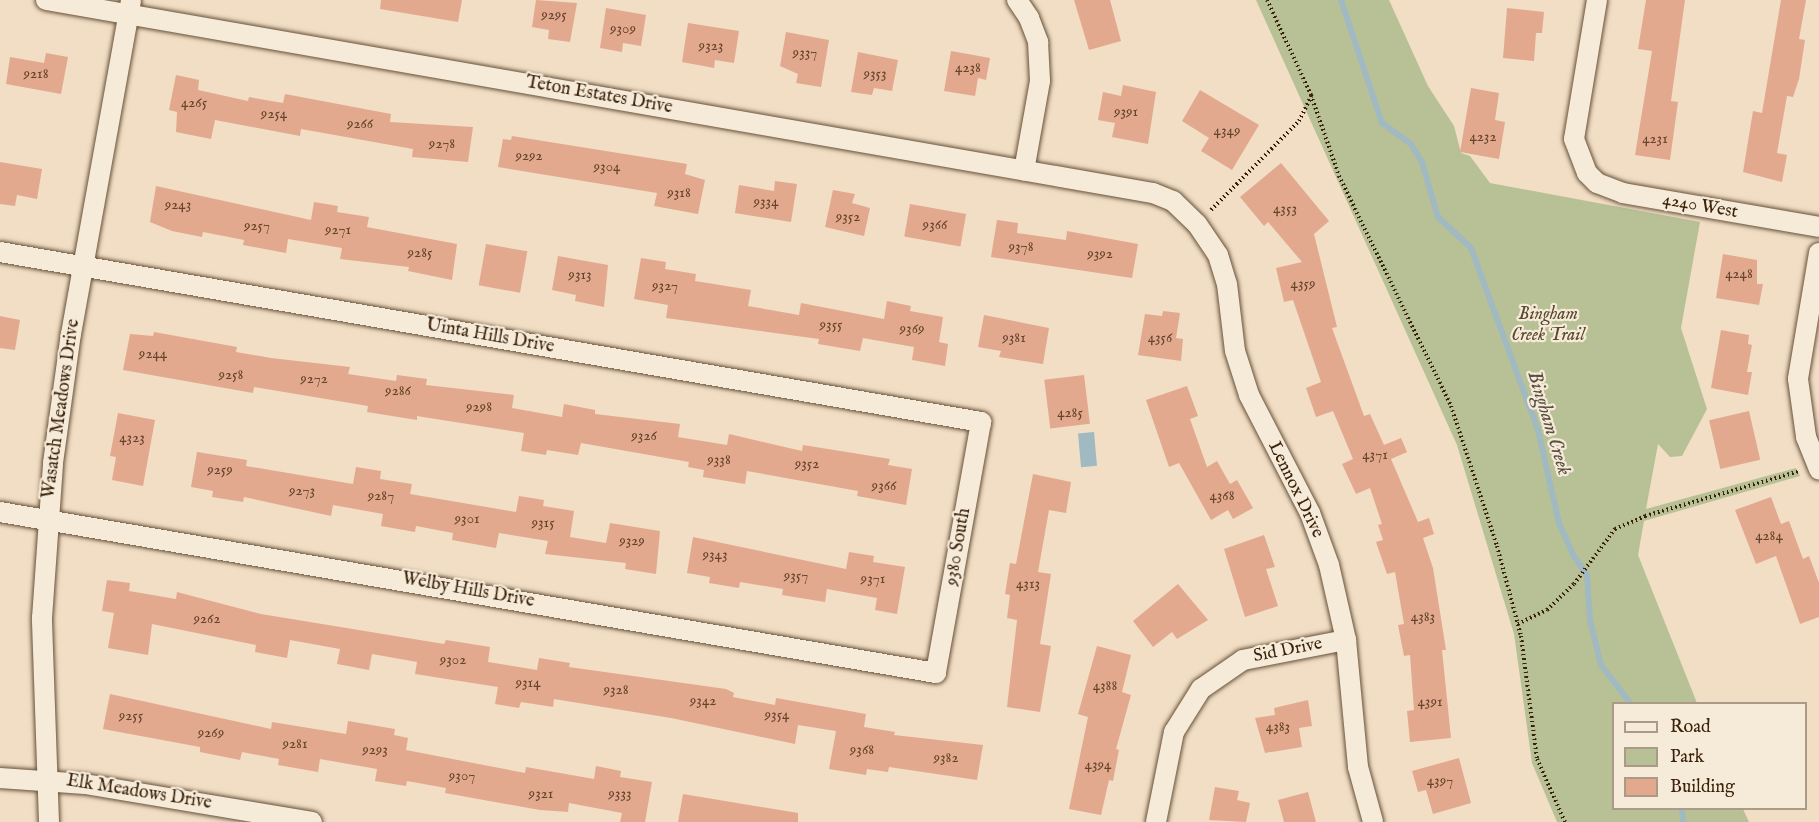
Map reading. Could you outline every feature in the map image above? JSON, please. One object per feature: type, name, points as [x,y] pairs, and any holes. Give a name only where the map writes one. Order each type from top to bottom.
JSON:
[{"type":"street","name":"Teton Estates Drive","points":[[46,0],[129,7],[1153,193]]},
{"type":"street","points":[[1017,0],[1029,18],[1038,42],[1040,81],[1024,171]]},
{"type":"street","name":"4240 West","points":[[1597,0],[1574,139],[1587,173],[1598,183],[1623,193],[1819,227]]},
{"type":"street","name":"Wasatch Meadows Drive","points":[[49,822],[42,618],[48,518],[60,401],[129,7]]},
{"type":"street","name":"Lennox Drive","points":[[1153,193],[1173,201],[1197,224],[1224,270],[1235,351],[1249,395],[1310,513],[1329,566],[1346,640],[1358,767],[1373,822]]},
{"type":"street","name":"Uinta Hills Drive","points":[[0,252],[981,422]]},
{"type":"street","points":[[1812,470],[1798,379],[1819,253]]},
{"type":"street","name":"9380 South","points":[[936,673],[981,422]]},
{"type":"street","name":"Welby Hills Drive","points":[[0,512],[48,518],[936,673]]},
{"type":"street","name":"Sid Drive","points":[[1156,822],[1174,732],[1201,689],[1243,660],[1346,640]]},
{"type":"street","name":"Elk Meadows Drive","points":[[0,778],[46,779],[312,822]]},
{"type":"path","points":[[1267,0],[1311,96],[1339,176],[1451,406],[1518,624],[1537,759],[1565,822]]},
{"type":"path","points":[[1197,224],[1299,120],[1303,106],[1311,96]]},
{"type":"path","points":[[1518,624],[1548,610],[1575,584],[1615,529],[1645,516],[1812,470]]},
{"type":"green space","name":"Bingham Creek Trail","points":[[1256,0],[1389,0],[1428,86],[1454,126],[1461,153],[1470,156],[1490,183],[1700,222],[1681,328],[1707,409],[1682,456],[1670,457],[1658,444],[1646,509],[1796,468],[1800,476],[1644,521],[1638,555],[1697,702],[1612,702],[1612,810],[1743,810],[1749,822],[1557,822],[1532,763],[1514,634],[1457,445]]},
{"type":"water","points":[[1094,432],[1097,466],[1081,467],[1078,433]]},
{"type":"building","points":[[381,0],[462,0],[458,22],[380,9]]},
{"type":"building","points":[[536,0],[577,3],[570,42],[548,39],[549,30],[532,27]]},
{"type":"building","points":[[1074,0],[1110,0],[1121,41],[1089,50]]},
{"type":"building","points":[[1646,0],[1685,0],[1671,101],[1678,102],[1670,160],[1635,155],[1652,51],[1638,49]]},
{"type":"building","points":[[1781,0],[1806,0],[1799,39],[1805,40],[1799,79],[1793,97],[1787,96],[1777,153],[1787,155],[1782,182],[1743,172],[1753,111],[1762,113]]},
{"type":"building","points":[[606,8],[646,15],[641,46],[623,43],[622,52],[600,48]]},
{"type":"building","points":[[1507,8],[1544,12],[1542,33],[1536,33],[1534,61],[1503,58]]},
{"type":"building","points":[[688,23],[739,31],[734,63],[715,60],[714,68],[682,62]]},
{"type":"building","points":[[786,32],[829,40],[821,87],[796,83],[798,74],[780,66]]},
{"type":"building","points":[[951,51],[990,58],[986,80],[978,78],[975,96],[944,91]]},
{"type":"building","points":[[858,52],[898,60],[892,91],[874,88],[872,95],[851,92]]},
{"type":"building","points":[[46,53],[68,57],[61,94],[6,84],[10,57],[44,63]]},
{"type":"building","points":[[176,75],[199,80],[198,90],[248,101],[249,97],[283,103],[285,94],[391,114],[390,122],[473,127],[468,162],[412,157],[413,149],[301,129],[300,136],[215,120],[211,139],[176,132],[177,112],[169,110]]},
{"type":"building","points":[[1123,85],[1156,92],[1148,144],[1112,137],[1115,123],[1098,120],[1103,92],[1121,96]]},
{"type":"building","points":[[1471,88],[1499,93],[1495,120],[1505,122],[1499,159],[1460,152]]},
{"type":"building","points":[[1200,90],[1259,125],[1232,170],[1201,151],[1209,138],[1182,121]]},
{"type":"building","points":[[512,136],[687,164],[685,174],[705,180],[698,214],[654,206],[657,193],[498,167],[503,139],[511,140]]},
{"type":"building","points":[[0,162],[42,169],[37,199],[17,195],[15,206],[0,204]]},
{"type":"building","points":[[1281,163],[1329,221],[1314,234],[1337,327],[1332,328],[1364,416],[1370,414],[1384,445],[1401,438],[1407,452],[1391,459],[1418,522],[1429,518],[1434,534],[1423,538],[1433,568],[1446,650],[1442,650],[1451,738],[1410,742],[1407,711],[1414,710],[1410,655],[1404,656],[1398,625],[1404,624],[1395,572],[1387,574],[1376,542],[1383,540],[1378,525],[1382,524],[1370,488],[1356,494],[1342,464],[1353,459],[1333,411],[1316,417],[1306,388],[1321,382],[1293,300],[1284,302],[1276,268],[1302,262],[1268,222],[1264,226],[1240,197]]},
{"type":"building","points":[[775,181],[797,184],[791,222],[735,213],[739,185],[774,191]]},
{"type":"building","points":[[156,186],[311,220],[314,202],[338,206],[337,212],[369,217],[367,227],[457,244],[452,280],[408,271],[409,267],[340,259],[342,248],[288,239],[286,253],[243,245],[244,240],[203,232],[202,237],[172,231],[150,222]]},
{"type":"building","points":[[833,190],[855,194],[852,203],[870,208],[864,236],[825,227]]},
{"type":"building","points":[[910,204],[966,214],[960,246],[904,236]]},
{"type":"building","points":[[997,220],[1018,223],[1017,233],[1066,240],[1067,231],[1138,244],[1132,278],[991,257]]},
{"type":"building","points":[[486,244],[527,251],[520,293],[479,285]]},
{"type":"building","points":[[1723,254],[1757,260],[1757,284],[1763,284],[1759,305],[1716,298]]},
{"type":"building","points":[[558,256],[608,265],[604,307],[575,301],[576,295],[552,290]]},
{"type":"building","points":[[641,258],[666,262],[665,269],[696,274],[695,281],[751,290],[748,306],[799,315],[801,303],[884,319],[887,301],[911,306],[910,311],[943,317],[939,342],[948,344],[945,366],[912,360],[914,347],[863,338],[860,351],[818,344],[819,339],[666,318],[668,305],[634,299]]},
{"type":"building","points":[[1163,311],[1180,313],[1176,338],[1183,339],[1181,361],[1138,355],[1145,314],[1162,316]]},
{"type":"building","points":[[984,315],[1049,328],[1043,364],[999,357],[1001,351],[978,347]]},
{"type":"building","points":[[0,316],[20,320],[15,350],[0,348]]},
{"type":"building","points":[[1721,330],[1749,335],[1748,344],[1752,345],[1747,372],[1752,372],[1748,395],[1711,388]]},
{"type":"building","points":[[154,332],[237,347],[236,352],[350,367],[348,374],[396,381],[397,375],[427,379],[426,385],[514,395],[512,408],[562,417],[564,404],[595,410],[595,414],[680,424],[678,437],[727,445],[729,434],[802,451],[803,445],[890,459],[888,465],[912,469],[906,505],[857,496],[858,491],[747,471],[745,484],[703,477],[704,470],[688,467],[689,462],[581,443],[578,455],[547,450],[546,455],[521,451],[524,433],[417,416],[417,420],[367,412],[368,406],[254,387],[253,393],[123,370],[130,334],[153,336]]},
{"type":"building","points":[[1084,375],[1090,424],[1050,429],[1044,380]]},
{"type":"building","points":[[1187,386],[1198,416],[1190,419],[1207,467],[1217,461],[1230,484],[1237,480],[1253,508],[1233,519],[1228,510],[1211,520],[1179,463],[1169,467],[1146,400]]},
{"type":"building","points":[[1749,411],[1760,460],[1720,469],[1709,420]]},
{"type":"building","points":[[118,413],[155,420],[143,486],[112,480],[116,457],[110,456]]},
{"type":"building","points":[[197,452],[247,460],[246,466],[353,484],[356,467],[381,471],[380,479],[412,484],[410,494],[516,512],[519,496],[544,500],[543,506],[574,511],[570,537],[606,543],[610,523],[660,531],[656,574],[625,569],[626,563],[545,554],[548,541],[499,533],[496,548],[452,540],[453,533],[416,526],[415,532],[381,526],[383,514],[333,505],[331,516],[244,497],[243,502],[212,497],[213,491],[191,487]]},
{"type":"building","points":[[1033,474],[1071,482],[1066,513],[1049,510],[1038,572],[1051,574],[1040,644],[1051,646],[1040,712],[1007,707],[1017,620],[1007,618],[1010,595],[1005,594],[1010,563],[1016,564]]},
{"type":"building","points":[[1771,497],[1781,524],[1789,521],[1803,559],[1809,556],[1819,583],[1819,617],[1800,624],[1776,556],[1756,564],[1735,510]]},
{"type":"building","points":[[1264,535],[1275,567],[1266,569],[1278,606],[1245,617],[1224,549]]},
{"type":"building","points":[[693,537],[846,569],[849,552],[874,556],[873,562],[905,567],[897,614],[875,610],[877,598],[827,589],[825,602],[782,595],[783,589],[740,582],[739,588],[709,583],[710,577],[687,573]]},
{"type":"building","points":[[107,580],[130,583],[129,591],[176,599],[177,592],[261,614],[444,644],[446,640],[490,647],[488,662],[537,670],[539,658],[570,663],[569,667],[726,689],[734,693],[733,697],[775,705],[776,698],[866,714],[864,727],[895,732],[894,735],[983,745],[977,780],[889,767],[888,772],[867,769],[866,775],[829,769],[836,731],[798,725],[795,744],[671,718],[554,699],[553,707],[521,702],[519,708],[495,704],[498,687],[415,674],[417,662],[372,654],[369,670],[337,664],[340,649],[290,640],[287,658],[255,652],[256,645],[152,624],[148,655],[108,648],[114,613],[102,611]]},
{"type":"building","points":[[1178,584],[1208,620],[1177,639],[1172,632],[1153,647],[1133,621]]},
{"type":"building","points":[[1097,646],[1131,655],[1122,692],[1131,695],[1116,749],[1119,750],[1113,781],[1109,780],[1101,815],[1069,809],[1088,717],[1078,714]]},
{"type":"building","points":[[110,694],[271,729],[272,722],[346,734],[348,721],[395,729],[394,735],[408,738],[406,750],[525,773],[526,767],[594,779],[596,766],[621,771],[620,777],[652,782],[645,822],[620,822],[622,813],[569,803],[568,812],[540,810],[445,793],[446,788],[407,781],[406,786],[375,781],[377,769],[320,759],[318,772],[278,765],[279,759],[242,752],[240,760],[200,752],[200,747],[103,729]]},
{"type":"building","points":[[1308,700],[1312,726],[1299,728],[1302,747],[1265,753],[1255,718],[1275,715],[1274,708]]},
{"type":"building","points":[[1459,758],[1471,803],[1433,814],[1426,790],[1418,792],[1412,771]]},
{"type":"building","points":[[1215,787],[1239,791],[1237,800],[1250,803],[1246,822],[1209,820]]},
{"type":"building","points":[[1308,792],[1316,822],[1284,822],[1278,800]]},
{"type":"building","points":[[683,794],[798,813],[798,822],[678,822]]},
{"type":"waterway","name":"Bingham Creek","points":[[1341,0],[1382,123],[1411,144],[1422,162],[1438,217],[1471,248],[1538,430],[1559,523],[1573,555],[1587,575],[1590,620],[1601,665],[1629,702]]},
{"type":"waterway","name":"Bingham Creek","points":[[1682,810],[1683,822]]}]
